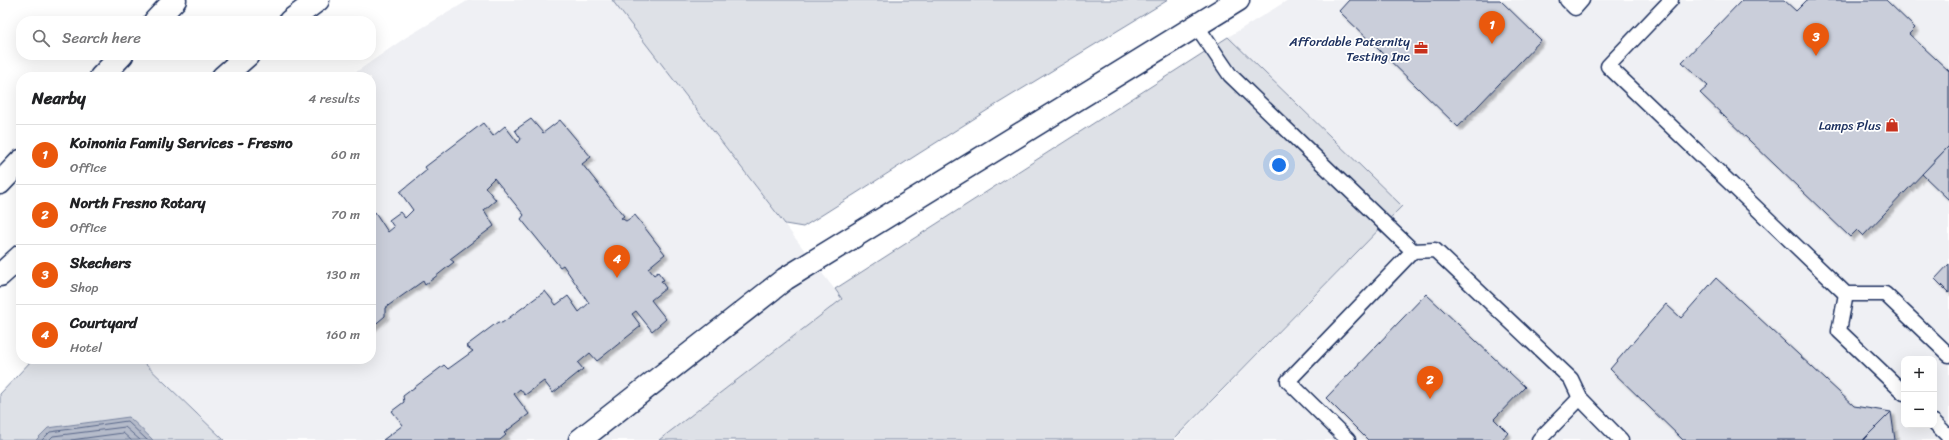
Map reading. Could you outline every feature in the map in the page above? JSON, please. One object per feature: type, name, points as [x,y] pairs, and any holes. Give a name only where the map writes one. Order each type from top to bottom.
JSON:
[{"type":"main road","points":[[160,16],[175,0]]},
{"type":"main road","points":[[297,16],[318,0]]},
{"type":"main road","points":[[580,440],[786,279],[1238,0]]},
{"type":"main road","points":[[106,72],[117,60]]},
{"type":"main road","points":[[229,72],[242,60]]},
{"type":"main road","points":[[0,183],[16,166]]},
{"type":"main road","points":[[0,275],[16,261]]},
{"type":"lane","points":[[1567,0],[1575,8],[1582,0]]},
{"type":"lane","points":[[1671,0],[1608,66],[1846,294],[1885,294],[1949,355]]},
{"type":"lane","points":[[1196,25],[1230,75],[1413,251]]},
{"type":"lane","points":[[1348,440],[1288,381],[1413,251],[1436,250],[1571,379],[1580,398],[1621,440]]},
{"type":"lane","points":[[1846,294],[1839,331],[1903,392]]},
{"type":"lane","points":[[1539,440],[1580,398]]},
{"type":"lane","points":[[1937,425],[1949,437]]},
{"type":"shaded area","points":[[469,0],[612,0],[842,299],[659,440],[224,440],[145,364],[376,364],[376,72],[356,72],[373,60],[376,60],[376,58],[405,38]]},
{"type":"shaded area","points":[[612,0],[1168,0],[994,106],[803,227],[785,224]]},
{"type":"shaded area","points":[[1288,0],[1949,0],[1949,440],[1175,440],[1402,206],[1228,37]]},
{"type":"shaded area","points":[[1228,37],[1402,206],[1173,440],[659,440],[842,299],[835,289]]},
{"type":"shaded area","points":[[28,364],[145,364],[224,440],[0,440],[0,394]]},
{"type":"water","points":[[129,417],[153,440],[36,440],[48,428]]},
{"type":"building","points":[[1349,0],[1500,0],[1541,40],[1458,127],[1339,11]]},
{"type":"building","points":[[1742,0],[1784,0],[1796,11],[1807,0],[1886,0],[1915,28],[1909,34],[1949,71],[1949,146],[1863,236],[1857,230],[1850,237],[1700,93],[1708,86],[1682,62]]},
{"type":"building","points":[[531,119],[543,133],[560,120],[591,157],[582,164],[624,216],[621,218],[626,221],[635,215],[665,254],[648,268],[654,275],[658,272],[664,280],[661,281],[666,288],[651,300],[666,319],[652,331],[636,311],[632,314],[641,326],[597,361],[590,353],[578,363],[583,369],[553,393],[544,381],[525,395],[520,389],[514,394],[529,414],[504,433],[506,435],[500,440],[383,440],[403,425],[392,411],[404,402],[403,396],[444,365],[448,369],[473,351],[466,346],[498,322],[502,323],[545,291],[556,305],[568,296],[579,312],[589,303],[563,265],[560,267],[521,219],[524,215],[494,178],[485,187],[496,200],[484,210],[494,226],[450,259],[454,262],[425,285],[423,281],[385,308],[385,316],[376,324],[376,214],[388,232],[394,227],[389,220],[400,212],[405,218],[413,210],[400,192],[427,170],[425,167],[483,123],[493,136],[505,126],[518,143],[521,139],[515,130]]},
{"type":"building","points":[[1949,146],[1949,200],[1922,174]]},
{"type":"building","points":[[1949,264],[1949,293],[1935,279]]},
{"type":"building","points":[[1716,278],[1854,406],[1891,412],[1863,440],[1683,440],[1610,369],[1666,304],[1681,318]]},
{"type":"building","points":[[1426,294],[1525,387],[1494,419],[1508,433],[1502,440],[1368,440],[1326,398]]},
{"type":"building","points":[[1891,412],[1895,440],[1863,440]]},
{"type":"place","name":"Koinonia Family Services - Fresno","points":[[1492,44]]},
{"type":"place","name":"Affordable Paternity Testing Inc","points":[[1421,48]]},
{"type":"place","name":"Skechers","points":[[1816,56]]},
{"type":"place","name":"Lamps Plus","points":[[1892,125]]},
{"type":"place","name":"Courtyard","points":[[617,278]]},
{"type":"place","name":"North Fresno Rotary","points":[[1430,399]]}]
